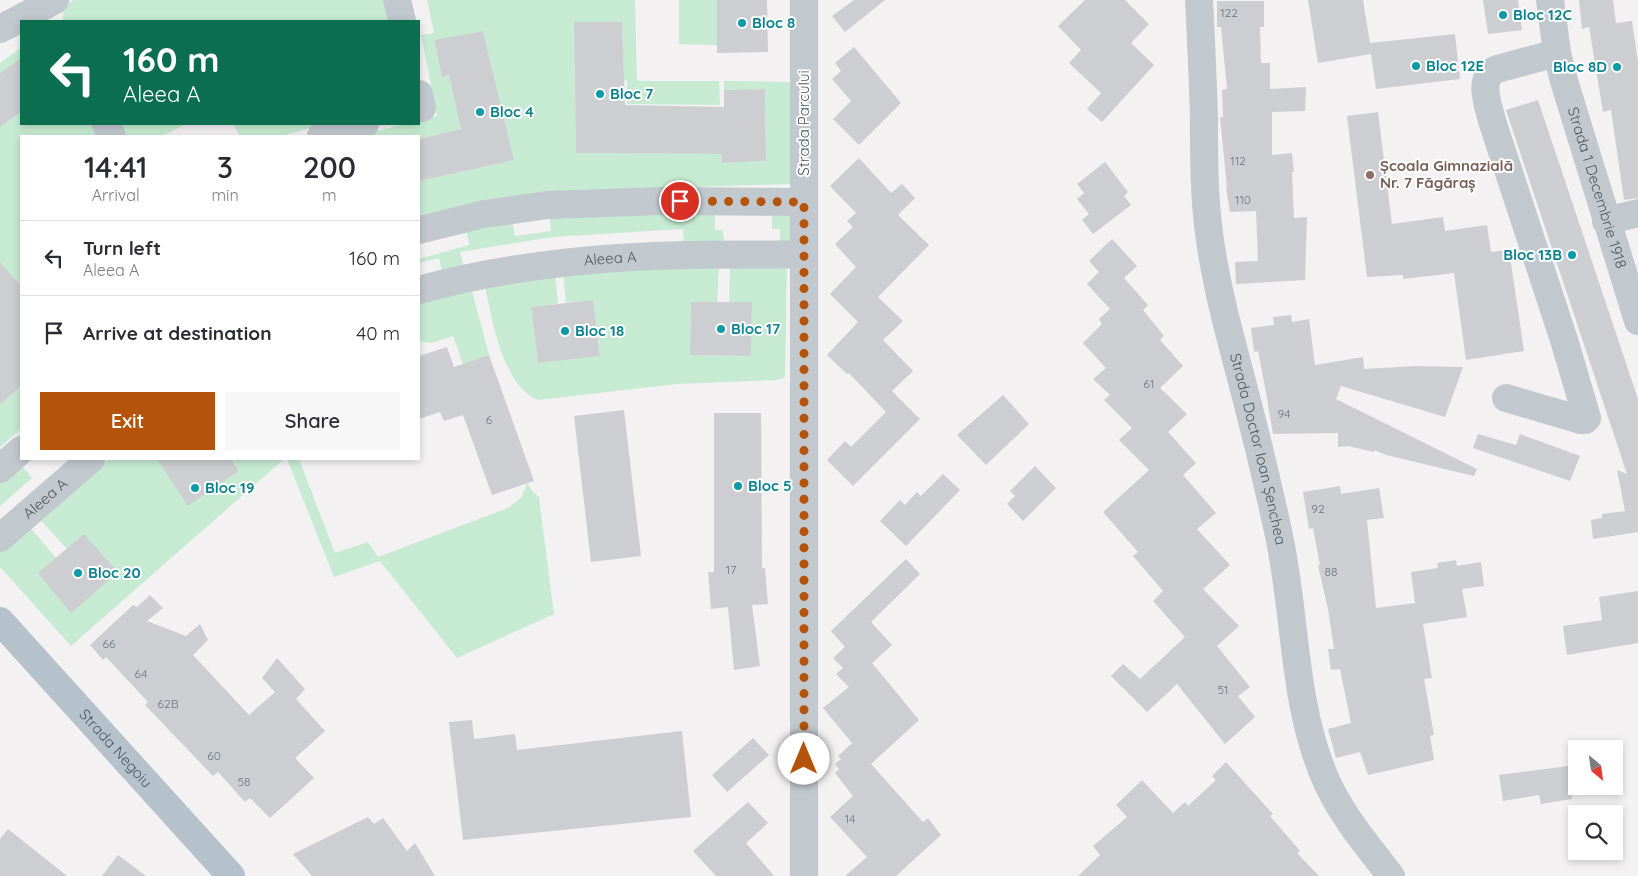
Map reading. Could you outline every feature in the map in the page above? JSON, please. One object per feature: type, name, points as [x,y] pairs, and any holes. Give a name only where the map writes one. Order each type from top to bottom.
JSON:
[{"type":"main road","name":"Strada Negoiu","points":[[0,621],[232,876]]},
{"type":"street","points":[[397,0],[402,20]]},
{"type":"street","name":"Strada Parcului","points":[[804,0],[804,876]]},
{"type":"street","name":"Strada Doctor Ioan Șenchea","points":[[1199,0],[1205,192],[1209,233],[1225,314],[1279,534],[1308,719],[1323,774],[1334,795],[1364,841],[1391,876]]},
{"type":"street","name":"Strada 1 Decembrie 1918","points":[[1550,0],[1557,53],[1606,221],[1638,321]]},
{"type":"street","points":[[22,20],[50,9]]},
{"type":"street","points":[[0,29],[20,21]]},
{"type":"street","points":[[1506,398],[1581,420],[1587,418],[1571,362],[1493,124],[1486,93],[1486,78],[1490,72],[1557,53]]},
{"type":"street","points":[[325,135],[361,125]]},
{"type":"street","points":[[420,230],[484,214],[539,206],[662,201],[804,202]]},
{"type":"street","points":[[1606,221],[1638,213]]},
{"type":"street","name":"Aleea A","points":[[420,290],[466,278],[510,270],[614,259],[684,255],[803,254]]},
{"type":"street","points":[[0,469],[20,451]]},
{"type":"street","name":"Aleea A","points":[[0,538],[90,460]]},
{"type":"green space","points":[[74,0],[383,0],[388,20],[63,20],[63,14],[68,4]]},
{"type":"green space","points":[[427,0],[635,0],[637,79],[639,81],[719,81],[720,105],[627,104],[627,81],[624,80],[622,23],[574,22],[576,153],[721,154],[722,163],[766,161],[765,89],[724,90],[724,81],[791,82],[790,184],[545,192],[420,215],[420,181],[514,160],[483,31],[434,41],[442,77],[449,75],[461,129],[420,139],[420,135],[362,135],[400,125],[420,125],[420,120],[437,116],[421,35],[434,33]]},
{"type":"green space","points":[[679,0],[717,0],[717,45],[679,44]]},
{"type":"green space","points":[[20,49],[20,59],[0,73],[0,63]]},
{"type":"green space","points":[[20,113],[20,125],[96,125],[102,135],[20,135],[20,285],[0,262],[0,127]]},
{"type":"green space","points":[[116,125],[184,125],[164,135],[121,135]]},
{"type":"green space","points":[[234,125],[320,125],[286,135],[239,135]]},
{"type":"green space","points":[[715,207],[715,230],[723,230],[724,247],[684,249],[683,229],[552,237],[460,252],[466,276],[444,281],[439,258],[420,263],[420,259],[469,245],[465,223],[511,215],[515,236],[551,231],[549,214]]},
{"type":"green space","points":[[772,208],[791,215],[792,236],[789,242],[780,245],[780,229],[772,229]]},
{"type":"green space","points":[[787,264],[785,377],[777,380],[677,384],[538,400],[526,392],[515,380],[507,365],[490,312],[484,281],[555,273],[558,304],[531,307],[538,363],[600,355],[593,300],[566,303],[563,272],[719,265],[717,302],[691,302],[690,355],[751,356],[752,302],[729,302],[730,266]]},
{"type":"green space","points":[[470,283],[489,355],[463,364],[453,336],[431,343],[420,341],[420,297]]},
{"type":"green space","points":[[20,387],[20,430],[0,447],[0,405]]},
{"type":"green space","points":[[108,460],[163,460],[160,462],[188,506],[239,471],[232,460],[283,460],[71,646],[0,567],[0,552],[28,525],[56,558],[117,572],[84,534],[67,549],[38,517]]},
{"type":"green space","points":[[287,460],[299,460],[335,553],[368,542],[378,557],[508,508],[521,498],[527,483],[539,497],[554,614],[457,658],[380,561],[334,577]]},
{"type":"green space","points":[[18,461],[32,478],[0,506],[0,476]]},
{"type":"building","name":"Bloc 8","points":[[717,0],[767,0],[768,52],[717,53]]},
{"type":"building","points":[[854,0],[885,0],[845,32],[832,16]]},
{"type":"building","points":[[1085,0],[1125,0],[1149,24],[1131,43],[1154,65],[1102,122],[1087,109],[1101,93],[1069,63],[1081,50],[1058,26]]},
{"type":"building","points":[[1308,0],[1363,0],[1370,43],[1455,34],[1460,79],[1376,89],[1371,54],[1318,63]]},
{"type":"building","name":"Bloc 12C","points":[[1483,0],[1518,0],[1522,30],[1488,34]]},
{"type":"building","points":[[1579,0],[1613,0],[1616,23],[1632,21],[1638,62],[1638,198],[1624,200],[1611,110],[1603,112],[1589,27],[1582,29]]},
{"type":"building","points":[[1217,1],[1264,1],[1264,27],[1260,27],[1261,63],[1270,63],[1270,89],[1306,87],[1305,111],[1272,112],[1272,155],[1292,153],[1294,218],[1307,217],[1305,280],[1236,284],[1235,262],[1258,261],[1256,211],[1230,212],[1220,117],[1223,117],[1222,90],[1227,89],[1221,27],[1217,27]]},
{"type":"building","name":"Bloc 7","points":[[574,22],[622,22],[625,105],[724,107],[724,90],[765,89],[766,161],[722,163],[721,154],[576,153]]},
{"type":"building","name":"Bloc 4","points":[[483,31],[514,160],[420,181],[420,139],[461,129],[449,75],[442,77],[434,40]]},
{"type":"building","points":[[854,47],[901,103],[859,145],[833,119],[851,101],[832,79],[841,71],[835,63]]},
{"type":"building","points":[[20,59],[20,113],[0,127],[0,73]]},
{"type":"building","name":"Bloc 13B","points":[[1538,100],[1638,399],[1638,532],[1593,539],[1591,520],[1602,518],[1602,514],[1625,511],[1617,470],[1627,474],[1506,110]]},
{"type":"building","points":[[1378,112],[1392,224],[1443,217],[1445,231],[1487,225],[1491,252],[1509,250],[1524,351],[1466,360],[1454,273],[1403,279],[1403,275],[1367,277],[1347,116]]},
{"type":"building","points":[[859,158],[891,193],[902,184],[915,198],[898,215],[929,245],[878,297],[903,321],[883,340],[913,371],[892,391],[920,419],[853,486],[827,460],[845,441],[851,447],[886,412],[849,373],[847,374],[827,355],[858,322],[830,294],[856,267],[835,244],[853,227],[847,221],[856,213],[830,186]]},
{"type":"building","points":[[1105,162],[1128,192],[1124,196],[1131,205],[1093,234],[1082,220],[1089,214],[1077,199],[1084,193],[1077,184]]},
{"type":"building","points":[[1112,239],[1137,266],[1124,278],[1148,305],[1143,310],[1164,336],[1160,340],[1183,366],[1160,388],[1187,414],[1168,432],[1196,463],[1183,475],[1216,513],[1197,529],[1230,565],[1203,589],[1239,626],[1217,646],[1250,687],[1238,696],[1255,717],[1225,744],[1177,684],[1147,712],[1111,676],[1123,664],[1140,679],[1185,637],[1153,601],[1163,591],[1133,556],[1138,552],[1103,512],[1149,470],[1119,440],[1132,428],[1104,400],[1110,395],[1093,379],[1106,368],[1083,343],[1102,324],[1099,319],[1110,309],[1087,284],[1099,272],[1089,261]]},
{"type":"building","points":[[0,262],[20,285],[20,387],[0,405]]},
{"type":"building","name":"Bloc 18","points":[[593,300],[600,356],[538,363],[531,307]]},
{"type":"building","name":"Bloc 17","points":[[691,302],[752,302],[751,356],[690,355]]},
{"type":"building","points":[[1291,315],[1292,322],[1309,319],[1315,365],[1363,357],[1364,369],[1415,366],[1463,367],[1445,417],[1341,386],[1336,399],[1477,469],[1474,476],[1386,455],[1374,450],[1374,452],[1348,446],[1338,447],[1338,433],[1273,434],[1258,351],[1254,352],[1251,328],[1274,325],[1273,317]]},
{"type":"building","points":[[447,347],[454,367],[489,355],[534,481],[492,495],[463,415],[444,421],[440,412],[420,419],[420,356]]},
{"type":"building","points":[[1003,395],[1029,424],[986,465],[957,435]]},
{"type":"building","points":[[624,410],[641,556],[591,562],[574,416]]},
{"type":"building","name":"Bloc 5","points":[[714,413],[761,413],[762,568],[765,568],[768,604],[752,605],[760,666],[734,670],[728,607],[711,609],[708,572],[714,572]]},
{"type":"building","points":[[1478,434],[1516,445],[1520,434],[1580,456],[1570,481],[1473,448]]},
{"type":"building","name":"Bloc 19","points":[[158,460],[232,460],[239,471],[188,506]]},
{"type":"building","points":[[1035,466],[1056,488],[1023,521],[1007,504],[1015,496],[1010,491]]},
{"type":"building","points":[[943,474],[960,490],[906,546],[880,521],[900,500],[905,505],[917,492],[921,496]]},
{"type":"building","points":[[1340,486],[1341,494],[1379,488],[1384,518],[1367,520],[1376,608],[1415,603],[1411,572],[1438,568],[1437,563],[1456,560],[1457,566],[1481,562],[1484,586],[1462,589],[1467,617],[1423,624],[1432,678],[1424,679],[1434,735],[1430,736],[1434,760],[1368,775],[1360,752],[1336,758],[1328,729],[1351,723],[1340,669],[1331,670],[1328,649],[1334,649],[1328,609],[1318,565],[1320,565],[1313,528],[1309,529],[1303,492]]},
{"type":"building","name":"Bloc 20","points":[[84,534],[118,572],[71,613],[38,573]]},
{"type":"building","points":[[906,559],[920,574],[871,622],[892,645],[872,663],[919,720],[871,764],[923,822],[928,818],[941,835],[896,876],[845,876],[867,857],[830,817],[853,796],[835,773],[839,769],[835,764],[841,759],[838,756],[852,743],[823,708],[849,687],[836,674],[843,668],[833,658],[845,647],[831,631]]},
{"type":"building","points":[[1638,591],[1638,643],[1567,655],[1563,626],[1602,620],[1599,597]]},
{"type":"building","points":[[150,595],[163,608],[147,621],[186,636],[200,624],[208,640],[193,655],[249,715],[275,692],[262,678],[277,658],[305,689],[296,699],[325,731],[295,758],[314,778],[270,818],[250,798],[245,802],[218,772],[213,776],[145,705],[148,702],[106,657],[103,660],[90,645],[133,605],[137,607]]},
{"type":"building","points":[[472,720],[474,739],[515,734],[517,750],[682,731],[691,817],[463,840],[449,722]]},
{"type":"building","points":[[753,738],[769,755],[727,792],[712,775]]},
{"type":"building","points":[[1226,762],[1273,814],[1270,816],[1300,851],[1297,853],[1319,876],[1078,876],[1100,855],[1093,846],[1127,817],[1116,805],[1142,780],[1173,813],[1185,802],[1188,806],[1216,780],[1212,776]]},
{"type":"building","points":[[1568,766],[1568,795],[1572,795],[1572,799],[1541,804],[1539,795],[1503,801],[1499,775]]},
{"type":"building","points":[[748,802],[768,823],[746,843],[774,876],[716,876],[693,851]]},
{"type":"building","points":[[368,817],[374,824],[383,818],[407,851],[415,843],[435,876],[312,876],[293,854]]},
{"type":"building","points":[[8,829],[67,876],[0,876],[0,839]]},
{"type":"building","points":[[118,855],[146,876],[102,876]]},
{"type":"place","name":"Bloc 12C","points":[[1503,15]]},
{"type":"place","name":"Bloc 8","points":[[742,23]]},
{"type":"place","name":"Bloc 12E","points":[[1416,66]]},
{"type":"place","name":"Bloc 8D","points":[[1617,67]]},
{"type":"place","name":"Bloc 7","points":[[600,94]]},
{"type":"place","name":"Bloc 4","points":[[480,112]]},
{"type":"place","name":"Școala Gimnazială Nr. 7 Făgăraș","points":[[1370,175]]},
{"type":"place","name":"Bloc 13B","points":[[1572,255]]},
{"type":"place","name":"Bloc 17","points":[[721,329]]},
{"type":"place","name":"Bloc 18","points":[[565,331]]},
{"type":"place","name":"Bloc 5","points":[[738,486]]},
{"type":"place","name":"Bloc 19","points":[[195,488]]},
{"type":"place","name":"Bloc 20","points":[[78,573]]},
{"type":"route","points":[[680,201],[804,202],[804,759]]}]
